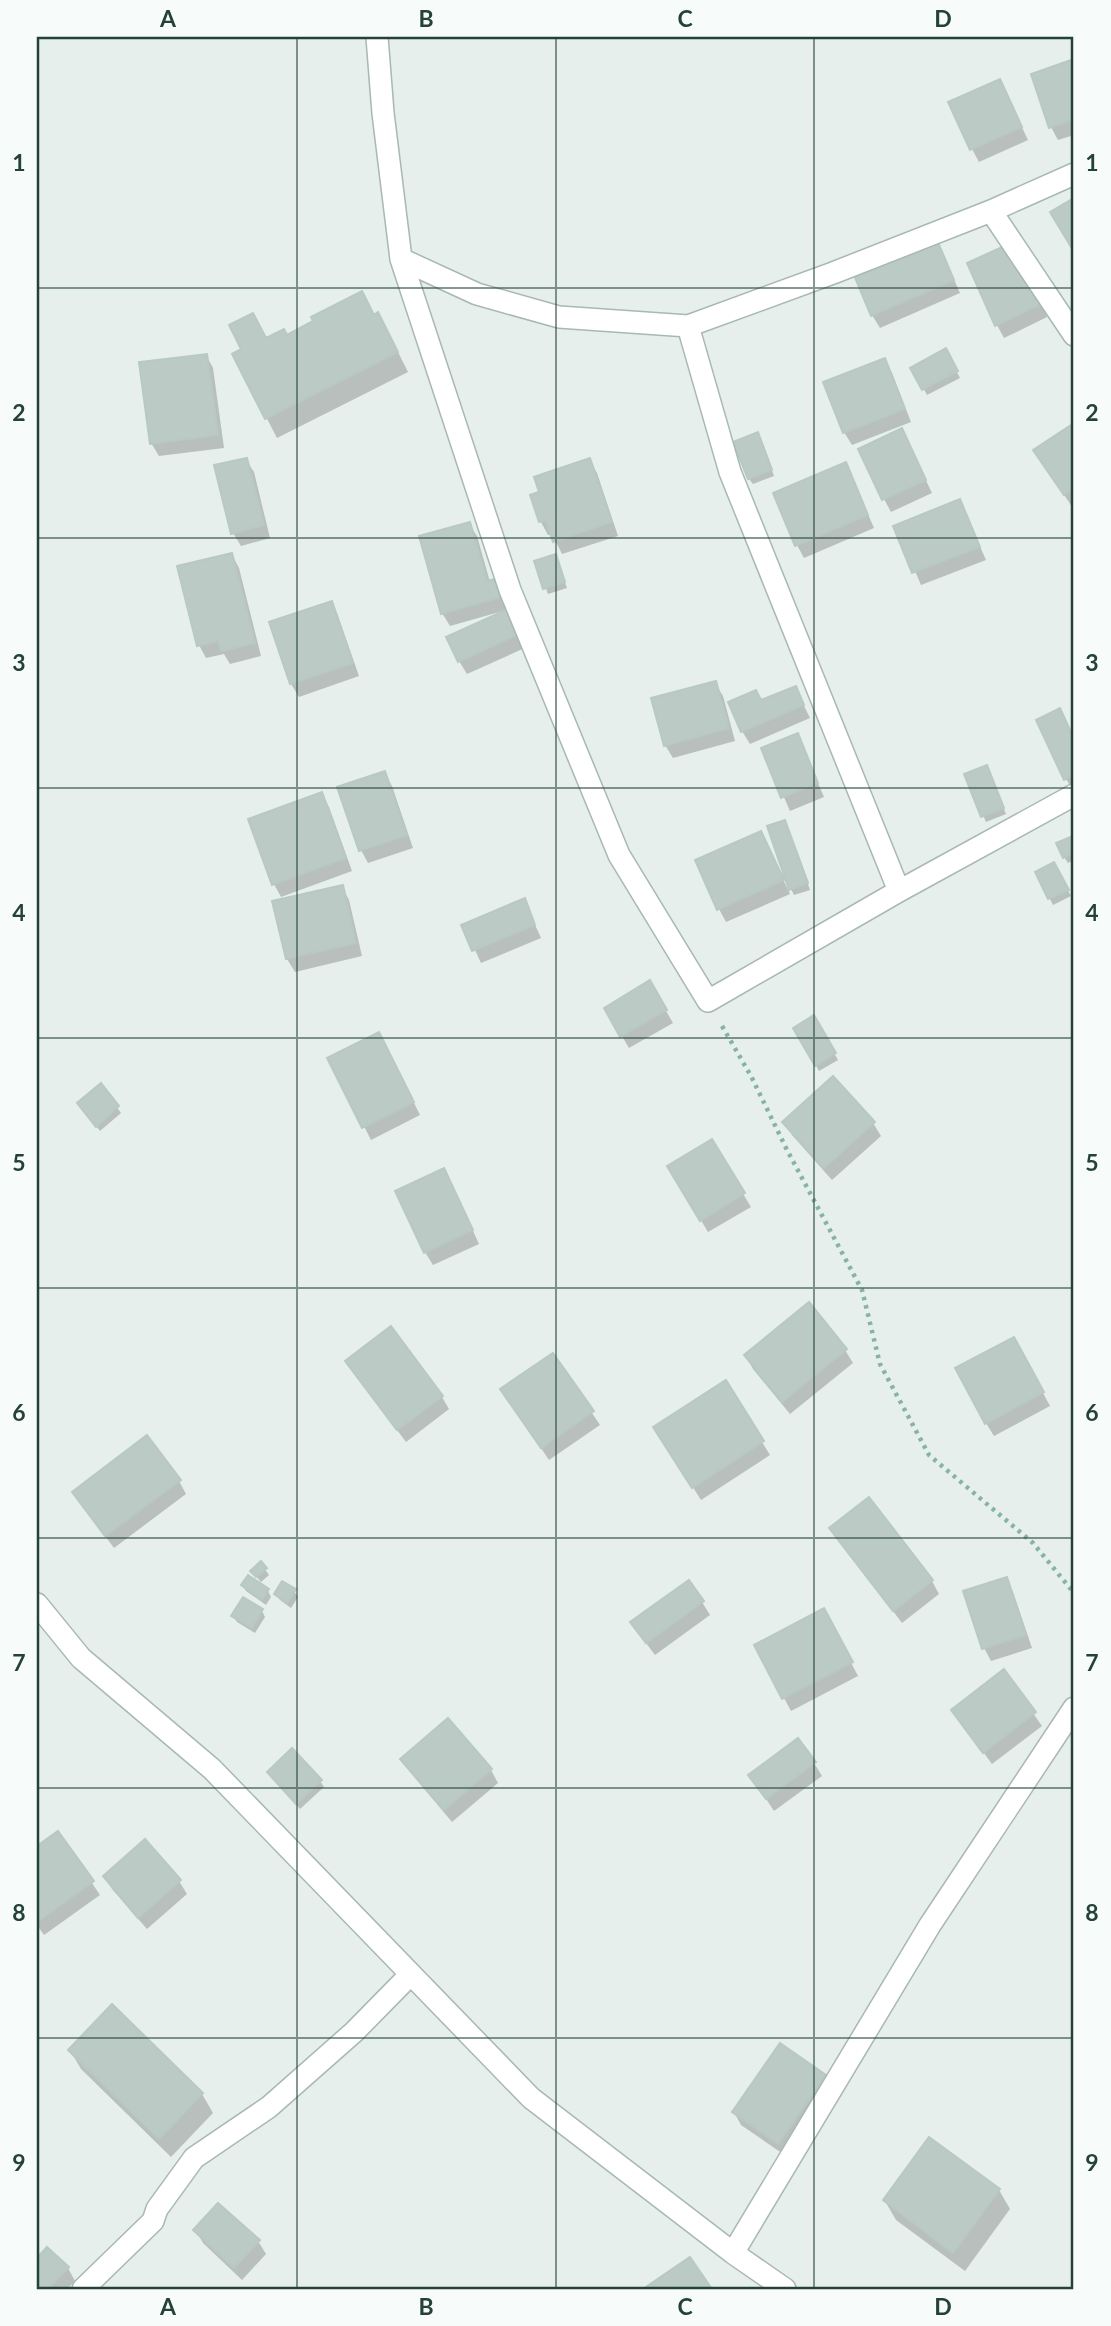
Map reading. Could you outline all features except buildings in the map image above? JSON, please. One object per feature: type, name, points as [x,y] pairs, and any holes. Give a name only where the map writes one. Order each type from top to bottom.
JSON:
[{"type":"street","points":[[377,37],[383,113],[401,258],[510,590],[619,855],[708,1001],[899,891],[1074,795]]},
{"type":"street","points":[[401,258],[477,294],[559,317],[688,327],[834,274],[991,211],[1074,174]]},
{"type":"street","points":[[991,211],[1074,335]]},
{"type":"street","points":[[688,327],[730,472],[899,891]]},
{"type":"street","points":[[37,1604],[81,1658],[212,1769],[531,2098],[733,2253],[785,2289]]},
{"type":"street","points":[[733,2253],[930,1926],[1074,1709]]},
{"type":"street","points":[[83,2289],[153,2221],[157,2209],[194,2158],[269,2107],[354,2032],[411,1974]]},
{"type":"path","points":[[708,1001],[751,1076],[787,1150],[862,1290],[880,1364],[929,1455],[1033,1543],[1074,1593]]}]
